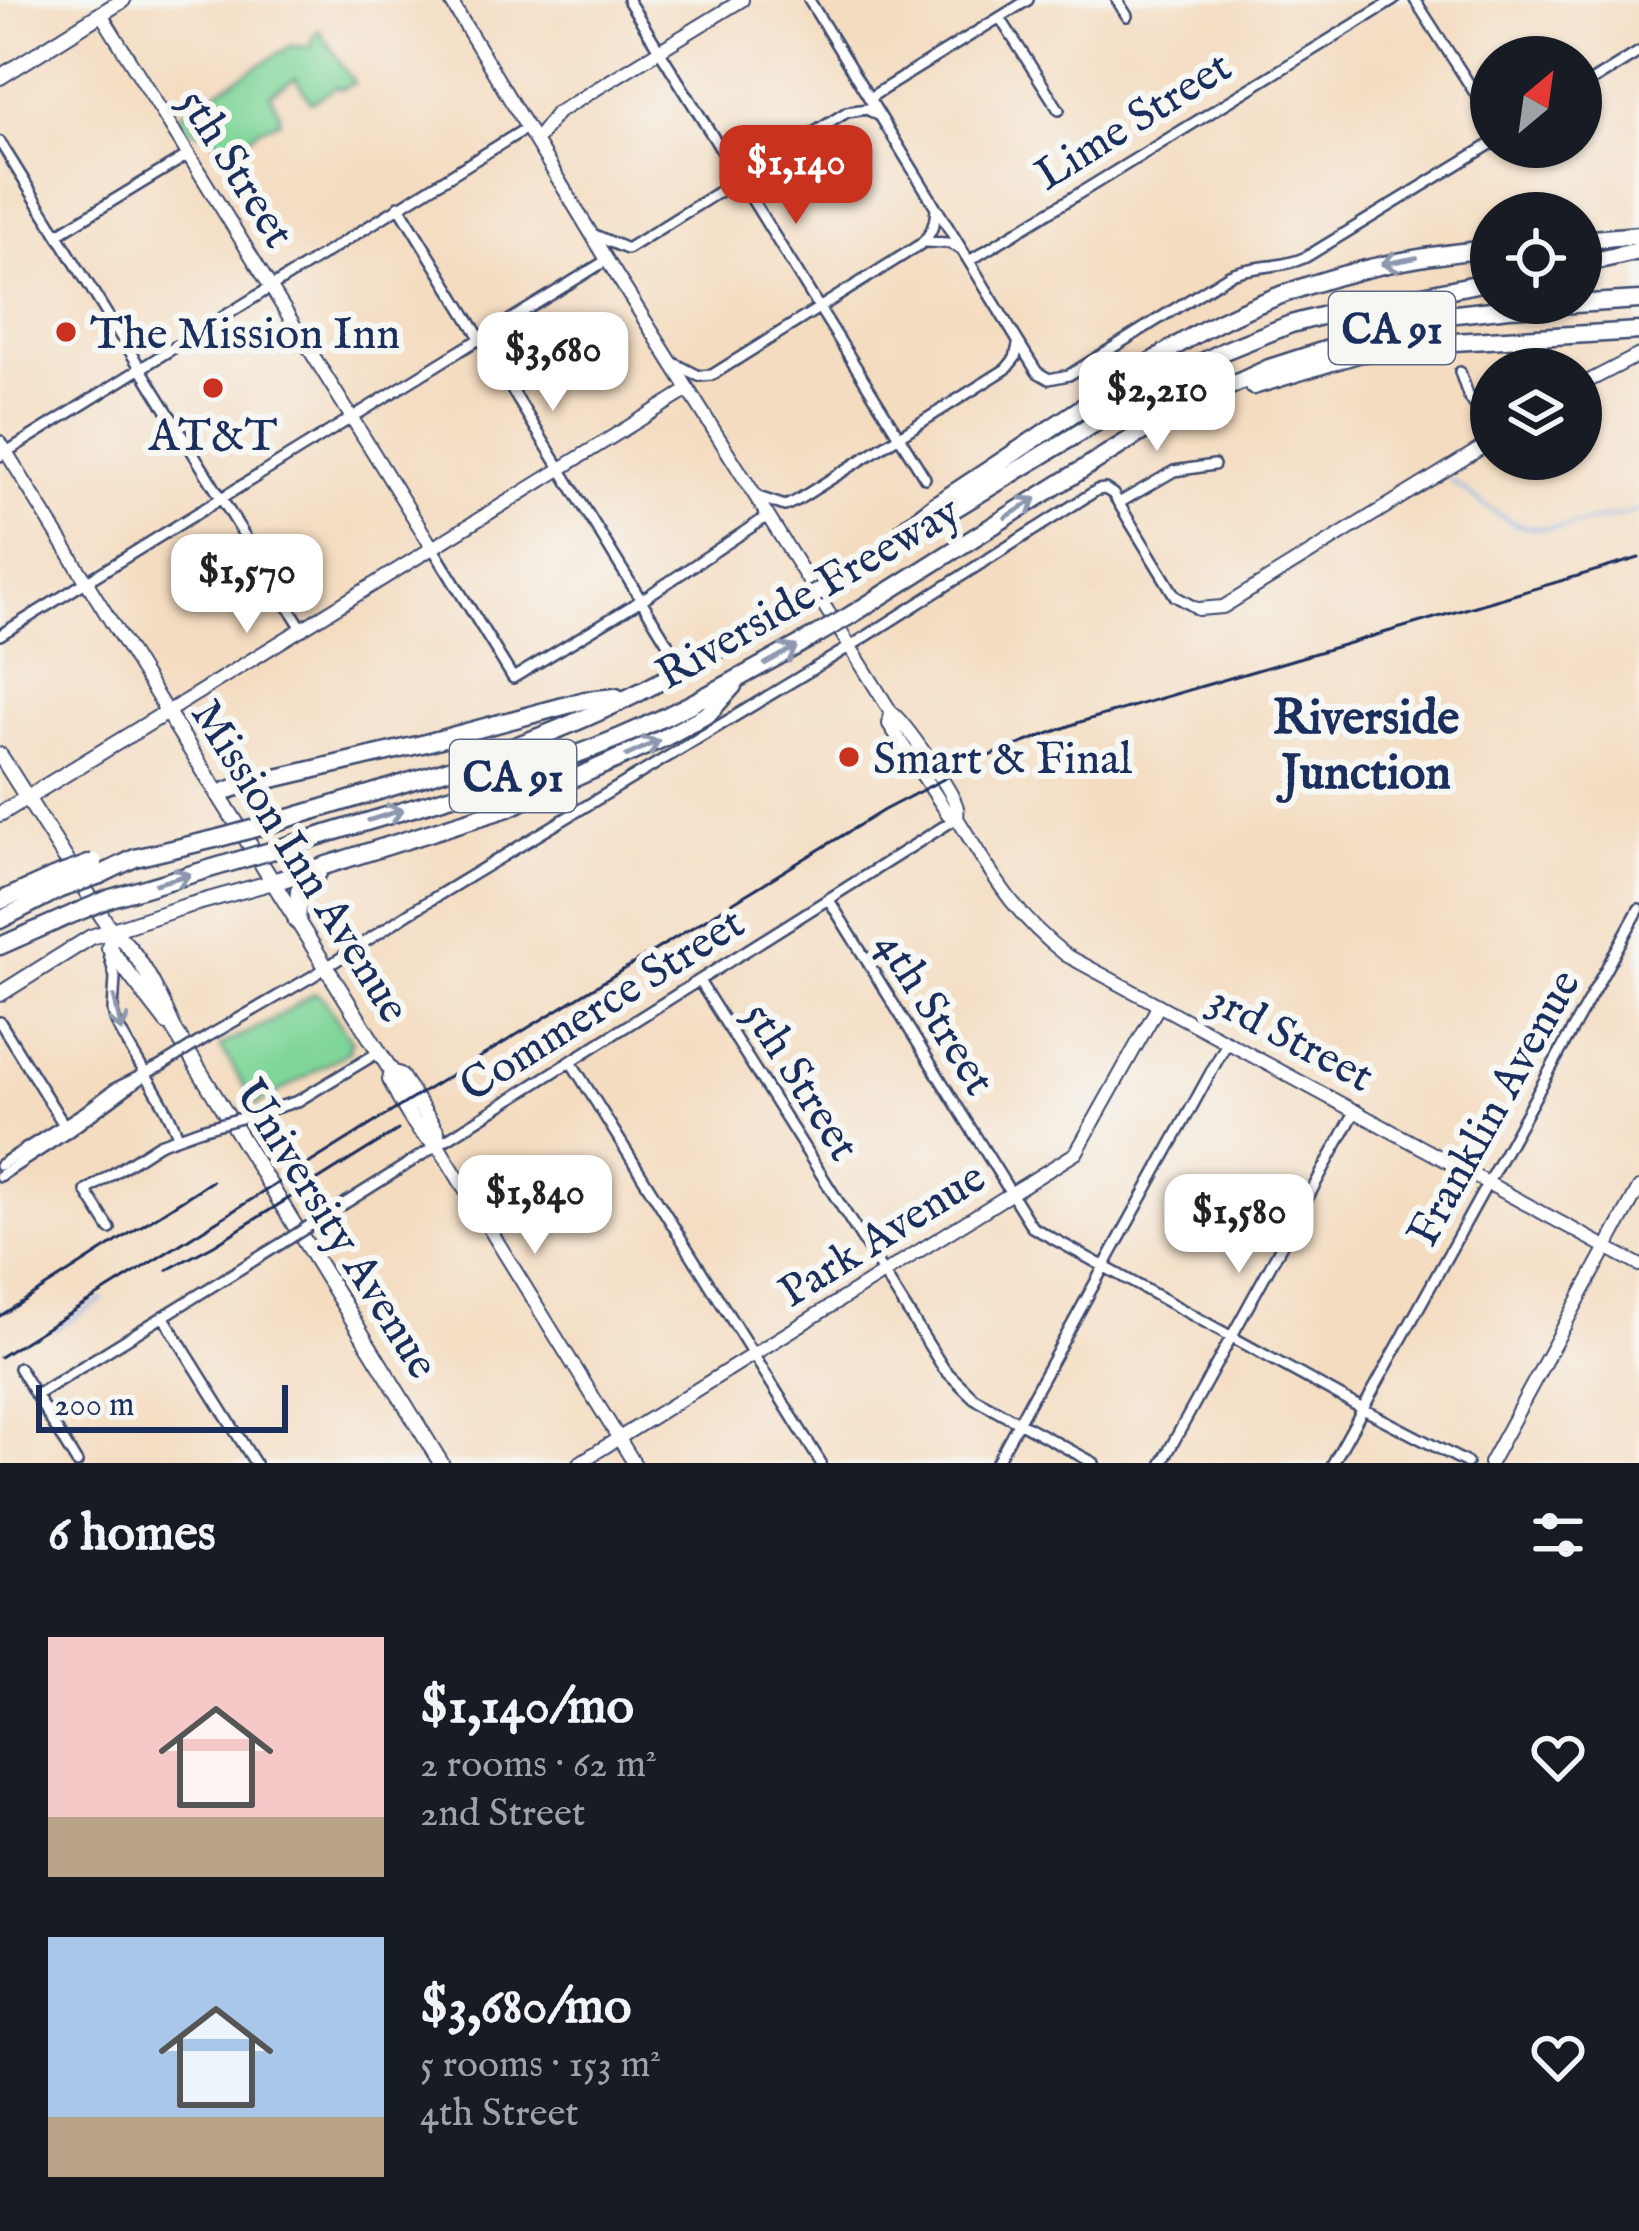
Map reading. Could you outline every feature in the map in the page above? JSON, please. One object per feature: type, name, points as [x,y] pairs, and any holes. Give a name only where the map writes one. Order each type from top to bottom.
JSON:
[{"type":"highway","points":[[1602,239],[1639,235]]},
{"type":"highway","points":[[846,574],[935,505],[1172,348],[1244,310],[1309,284],[1409,259],[1470,251]]},
{"type":"highway","points":[[1602,260],[1639,251]]},
{"type":"highway","points":[[1602,263],[1639,260]]},
{"type":"highway","name":"Riverside Freeway","points":[[57,883],[97,869],[112,856],[135,858],[263,826],[519,744],[634,695],[802,602],[1163,382],[1224,351],[1325,315],[1470,285]]},
{"type":"highway","name":"Riverside Freeway","points":[[0,946],[111,898],[513,776],[601,745],[685,707],[820,633],[1172,413],[1269,368],[1393,328],[1456,314],[1634,301]]},
{"type":"highway","points":[[1172,413],[1358,354],[1448,341],[1639,331]]},
{"type":"highway","points":[[273,882],[508,808],[577,778],[708,714],[742,676]]},
{"type":"highway","points":[[219,794],[586,700],[634,695]]},
{"type":"highway","points":[[298,921],[299,891],[323,868]]},
{"type":"highway","points":[[0,901],[57,883]]},
{"type":"highway","points":[[0,920],[57,883]]},
{"type":"main road","points":[[0,77],[96,7],[123,0]]},
{"type":"main road","name":"3rd Street","points":[[450,0],[891,712],[902,719],[938,774],[957,807],[957,818],[1017,911],[1066,955],[1639,1265]]},
{"type":"main road","points":[[517,109],[532,117],[557,113],[742,0]]},
{"type":"main road","name":"5th Street","points":[[96,7],[432,547]]},
{"type":"main road","points":[[536,140],[557,113]]},
{"type":"main road","points":[[1602,374],[1639,355]]},
{"type":"main road","points":[[0,814],[688,390]]},
{"type":"main road","name":"Mission Inn Avenue","points":[[2,450],[392,1072],[400,1075],[437,1132],[437,1144],[634,1463]]},
{"type":"main road","points":[[1198,609],[1223,607],[1470,454]]},
{"type":"main road","name":"University Avenue","points":[[0,755],[111,940],[158,1014],[175,1031]]},
{"type":"main road","points":[[0,994],[91,937],[111,940],[152,919],[273,882]]},
{"type":"main road","points":[[148,980],[138,944],[152,919]]},
{"type":"main road","name":"University Avenue","points":[[111,940],[127,943],[175,1031],[441,1463]]},
{"type":"main road","name":"Park Avenue","points":[[579,1463],[1076,1153],[1159,1005]]},
{"type":"main road","points":[[1490,1463],[1639,1188]]},
{"type":"street","points":[[628,0],[925,478]]},
{"type":"street","points":[[809,0],[1037,372]]},
{"type":"street","points":[[869,98],[1028,0]]},
{"type":"street","points":[[1117,0],[1127,16]]},
{"type":"street","name":"Lime Street","points":[[969,261],[1394,0]]},
{"type":"street","points":[[1414,0],[1470,86]]},
{"type":"street","points":[[1000,18],[1060,110]]},
{"type":"street","points":[[1602,75],[1639,52]]},
{"type":"street","points":[[847,112],[859,92],[858,80]]},
{"type":"street","points":[[592,234],[627,249],[847,112],[867,109],[880,116]]},
{"type":"street","points":[[2,450],[528,127]]},
{"type":"street","points":[[0,142],[302,630]]},
{"type":"street","points":[[58,234],[188,155]]},
{"type":"street","points":[[755,496],[785,506],[796,501],[1006,370],[1037,372],[1048,379],[1069,375],[1229,275],[1306,257],[1470,157]]},
{"type":"street","points":[[399,206],[668,644]]},
{"type":"street","points":[[670,361],[699,376],[712,375],[921,244],[931,234],[936,208]]},
{"type":"street","points":[[921,244],[932,241],[962,249]]},
{"type":"street","points":[[0,635],[607,260]]},
{"type":"street","points":[[1006,370],[1019,343]]},
{"type":"street","points":[[1460,372],[1470,397]]},
{"type":"street","points":[[1119,503],[1174,471],[1214,465]]},
{"type":"street","points":[[0,1176],[145,1075],[851,646],[1096,490],[1113,494],[1175,596],[1198,609]]},
{"type":"street","points":[[643,599],[768,516]]},
{"type":"street","name":"5th Street","points":[[432,547],[513,678],[643,599]]},
{"type":"street","name":"Commerce Street","points":[[36,1395],[957,818]]},
{"type":"street","name":"4th Street","points":[[829,900],[1032,1228],[1467,1463]]},
{"type":"street","name":"Franklin Avenue","points":[[1334,1463],[1639,909]]},
{"type":"street","points":[[111,940],[116,977],[113,1011],[178,1136]]},
{"type":"street","name":"5th Street","points":[[699,981],[944,1369],[974,1399],[1094,1463]]},
{"type":"street","points":[[0,1022],[66,1128]]},
{"type":"street","points":[[996,1463],[1228,1041]]},
{"type":"street","points":[[110,1229],[86,1191],[178,1136],[298,1101],[380,1052]]},
{"type":"street","points":[[571,1062],[821,1463]]},
{"type":"street","points":[[1162,1463],[1356,1110]]},
{"type":"street","points":[[0,1166],[66,1128]]},
{"type":"street","points":[[163,1316],[255,1463]]},
{"type":"street","points":[[20,1368],[77,1463]]},
{"type":"green space","points":[[319,30],[354,83],[311,102],[296,78],[270,94],[279,121],[253,134],[241,149],[244,154],[234,162],[208,129],[201,133],[188,129],[179,114],[291,46],[311,47]]},
{"type":"green space","points":[[314,993],[322,996],[352,1042],[350,1051],[256,1105],[220,1046],[270,1022]]},
{"type":"waterway","points":[[1450,480],[1498,514],[1528,527],[1559,527],[1639,511]]},
{"type":"waterway","points":[[54,1330],[103,1299]]},
{"type":"railway","points":[[0,1357],[884,810],[986,757],[1080,722],[1639,558]]},
{"type":"railway","points":[[167,1270],[398,1130]]},
{"type":"railway","points":[[0,1316],[212,1181]]},
{"type":"place","name":"The Mission Inn","points":[[66,332]]},
{"type":"place","name":"AT&T","points":[[213,388]]},
{"type":"place","name":"Smart & Final","points":[[849,757]]},
{"type":"district","name":"Riverside Junction","points":[[1366,744]]}]
